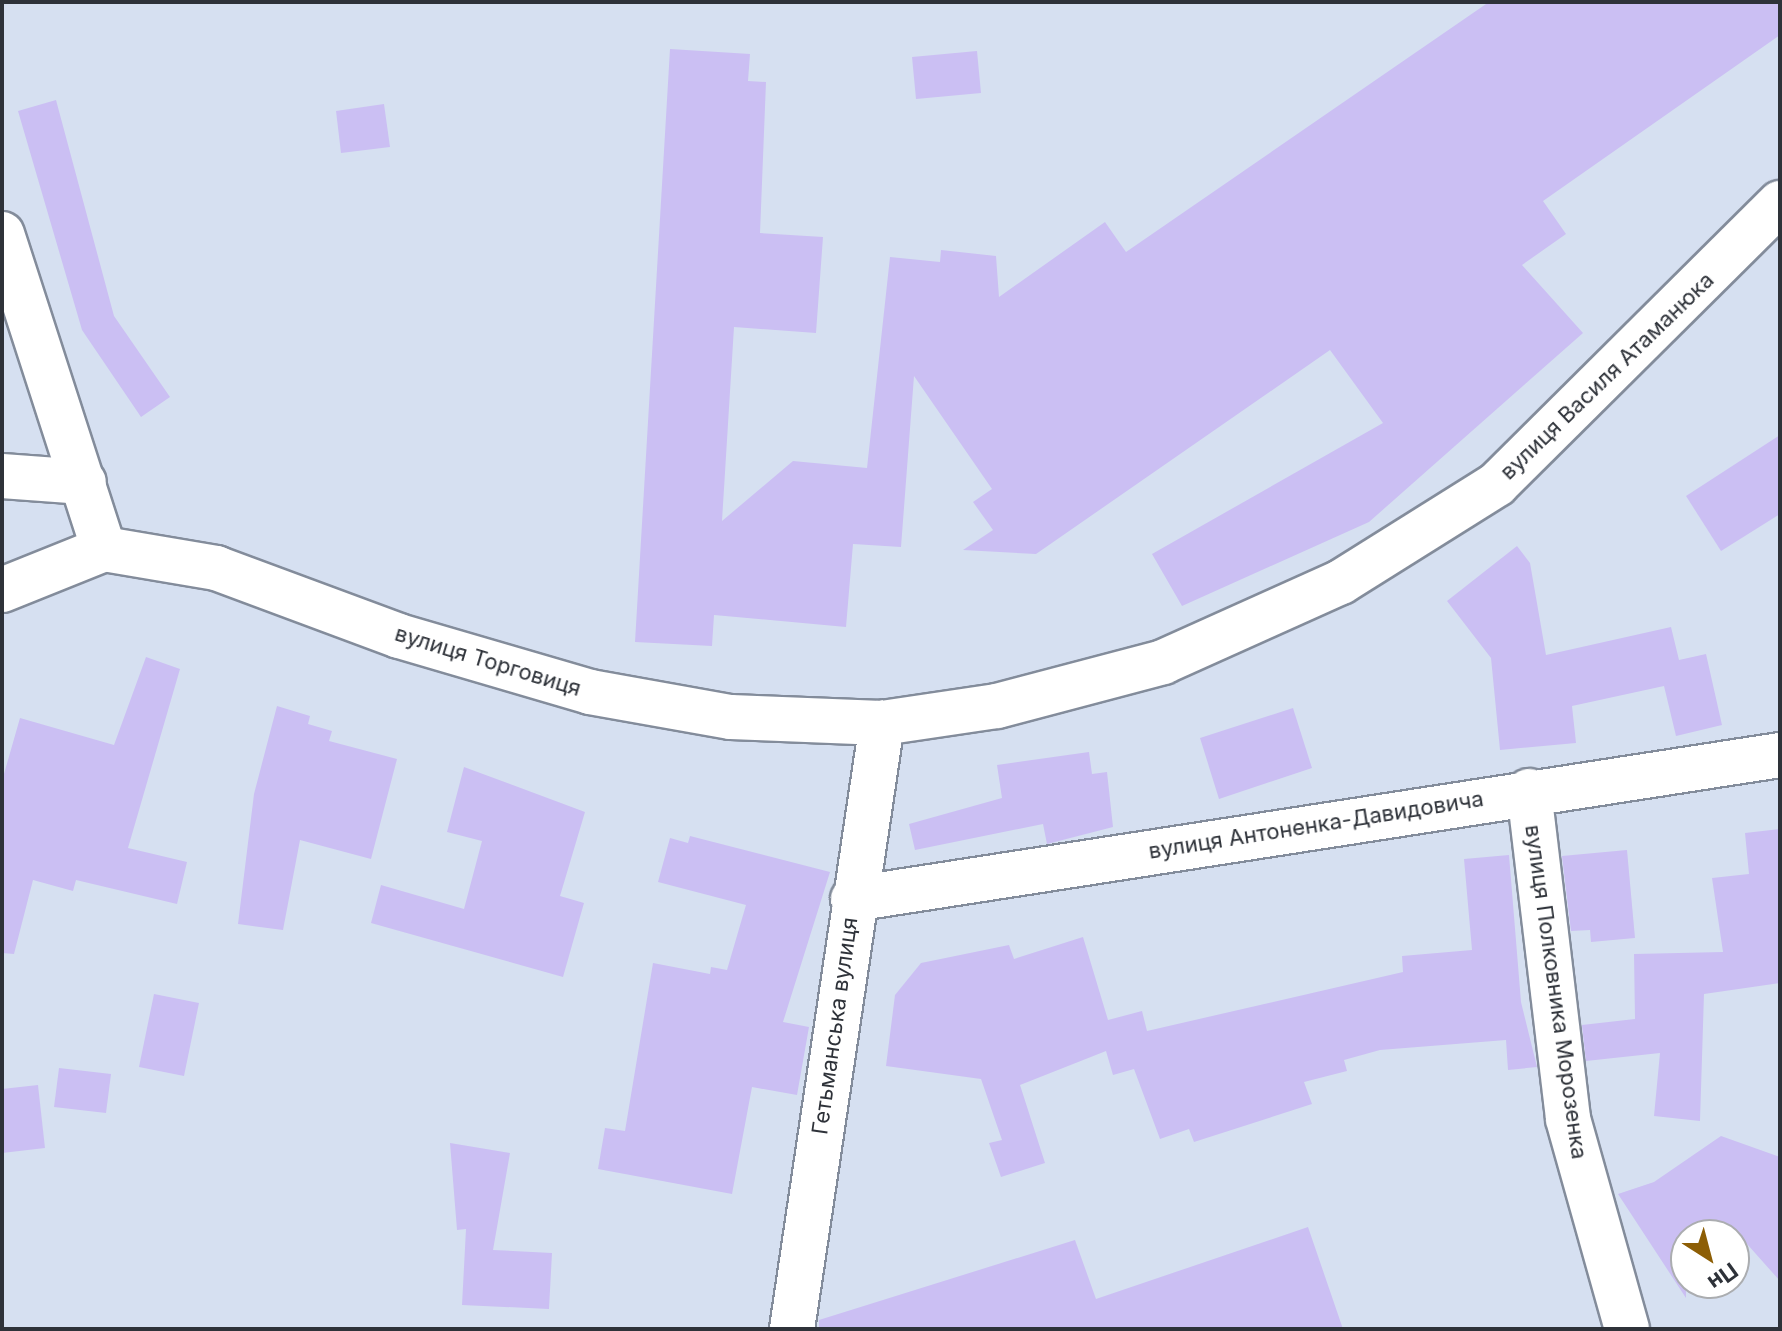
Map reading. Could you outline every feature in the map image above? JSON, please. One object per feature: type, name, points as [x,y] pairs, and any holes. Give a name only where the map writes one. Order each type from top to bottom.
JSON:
[{"type":"street","name":"вулиця Василя Атаманюка","points":[[882,723],[997,706],[1163,662],[1341,582],[1497,484],[1780,203]]},
{"type":"street","points":[[2,234],[104,549],[2,590]]},
{"type":"street","points":[[2,476],[84,482]]},
{"type":"street","name":"вулиця Торговиця","points":[[104,549],[216,568],[399,636],[590,692],[731,717],[882,723]]},
{"type":"street","name":"Гетьманська вулиця","points":[[792,1329],[853,899],[882,723]]},
{"type":"street","name":"вулиця Антоненка-Давидовича","points":[[853,899],[1529,791],[1780,755]]},
{"type":"street","name":"вулиця Полковника Морозенка","points":[[1529,791],[1568,1119],[1627,1329]]},
{"type":"building","points":[[1489,2],[1780,2],[1780,35],[1543,201],[1566,234],[1522,265],[1583,333],[1369,522],[1182,606],[1152,554],[1383,423],[1330,350],[1036,554],[963,550],[993,530],[973,502],[992,489],[914,376],[901,547],[853,544],[846,627],[714,615],[712,646],[635,642],[670,49],[750,54],[748,81],[766,82],[760,233],[823,237],[816,333],[734,327],[722,521],[793,461],[867,468],[890,257],[940,262],[941,250],[996,256],[999,297],[1105,222],[1126,252]]},
{"type":"building","points":[[977,51],[981,93],[916,99],[912,57]]},
{"type":"building","points":[[56,100],[114,316],[170,397],[141,417],[82,330],[18,111]]},
{"type":"building","points":[[384,104],[390,147],[341,153],[336,111]]},
{"type":"building","points":[[1780,435],[1780,514],[1721,551],[1686,496]]},
{"type":"building","points":[[1517,546],[1530,563],[1546,655],[1671,627],[1679,660],[1706,654],[1722,725],[1676,736],[1664,686],[1572,706],[1576,743],[1500,750],[1491,658],[1447,601]]},
{"type":"building","points":[[146,657],[180,669],[128,848],[187,862],[177,904],[76,880],[73,891],[33,880],[14,954],[2,953],[2,781],[20,718],[114,745]]},
{"type":"building","points":[[277,706],[310,716],[308,724],[332,731],[329,741],[397,759],[371,859],[300,840],[283,930],[238,924],[254,794]]},
{"type":"building","points":[[1293,708],[1312,768],[1219,799],[1200,738]]},
{"type":"building","points":[[1089,752],[1092,774],[1107,772],[1113,827],[1047,844],[1043,824],[915,850],[909,824],[1002,798],[997,765]]},
{"type":"building","points":[[464,767],[585,812],[560,896],[584,903],[563,977],[371,923],[381,885],[464,909],[482,841],[447,832]]},
{"type":"building","points":[[1780,829],[1780,983],[1704,994],[1700,1121],[1654,1116],[1660,1053],[1586,1061],[1582,1025],[1635,1019],[1634,954],[1723,952],[1712,878],[1749,874],[1745,833]]},
{"type":"building","points":[[690,836],[830,872],[783,1022],[809,1027],[797,1095],[752,1087],[732,1194],[598,1169],[605,1128],[625,1131],[653,963],[710,974],[711,967],[727,970],[746,905],[658,882],[670,838],[688,843]]},
{"type":"building","points":[[1627,850],[1635,938],[1591,942],[1590,930],[1571,931],[1562,856]]},
{"type":"building","points":[[1509,855],[1521,1002],[1537,1067],[1508,1070],[1506,1040],[1380,1050],[1344,1060],[1347,1071],[1304,1082],[1312,1104],[1194,1142],[1189,1129],[1160,1139],[1134,1069],[1113,1075],[1106,1051],[1020,1085],[1045,1163],[1001,1177],[989,1143],[1002,1140],[981,1079],[886,1066],[895,995],[921,963],[1009,945],[1014,959],[1083,937],[1108,1020],[1142,1011],[1147,1031],[1403,972],[1402,956],[1472,950],[1464,859]]},
{"type":"building","points":[[154,994],[199,1003],[184,1076],[139,1067]]},
{"type":"building","points":[[59,1068],[111,1074],[106,1113],[54,1107]]},
{"type":"building","points":[[38,1085],[45,1148],[2,1153],[2,1089]]},
{"type":"building","points":[[1721,1136],[1780,1157],[1780,1281],[1750,1247],[1750,1219],[1670,1219],[1670,1274],[1618,1194],[1654,1182]]},
{"type":"building","points":[[450,1143],[510,1153],[493,1250],[552,1253],[549,1309],[462,1305],[466,1229],[457,1230]]},
{"type":"building","points":[[1308,1227],[1343,1329],[819,1329],[819,1320],[1075,1240],[1096,1299]]}]
